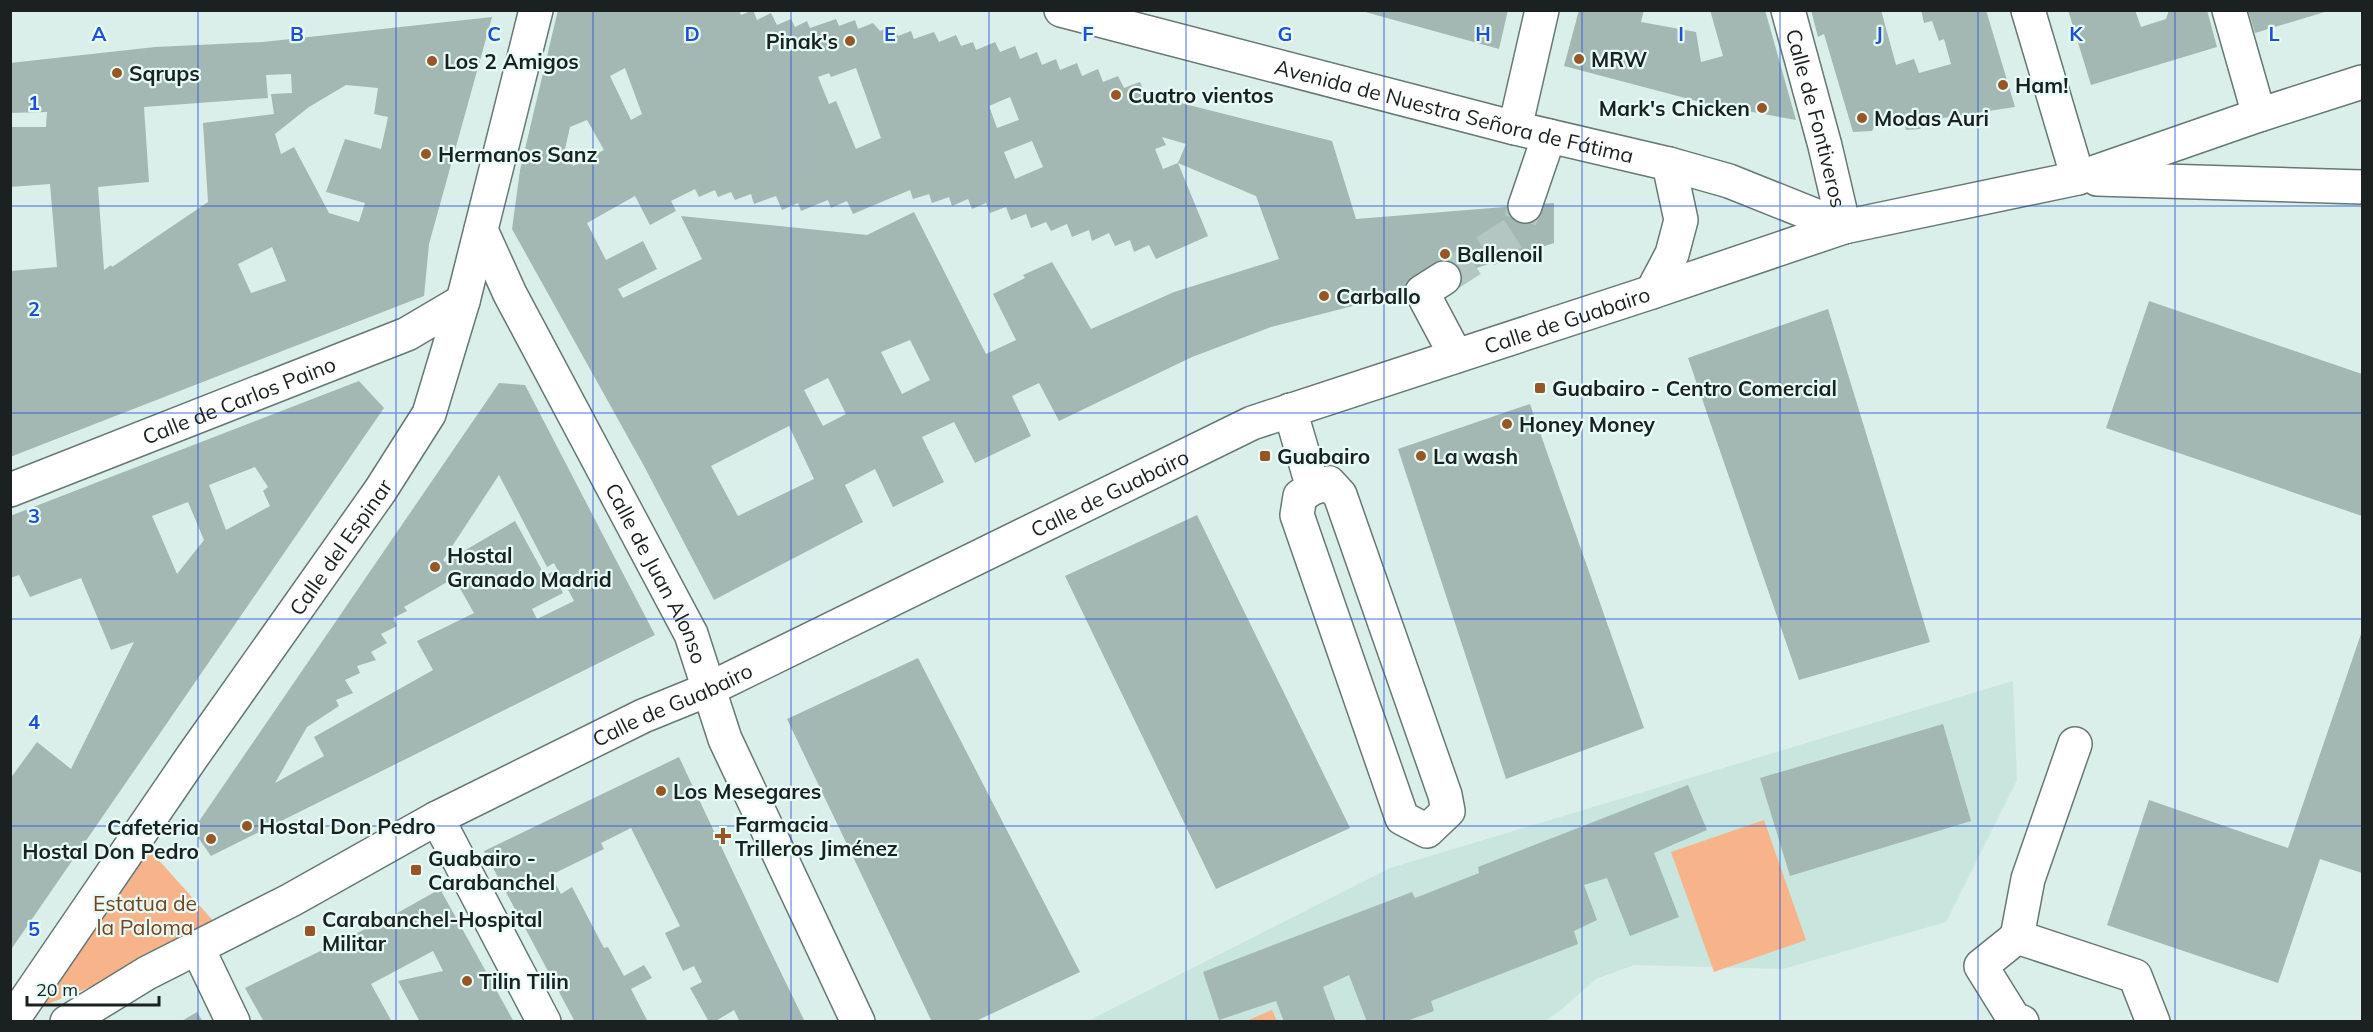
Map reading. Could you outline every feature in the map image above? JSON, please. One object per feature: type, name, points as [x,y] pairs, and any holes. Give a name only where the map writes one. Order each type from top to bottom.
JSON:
[{"type":"street","name":"Calle del Espinar","points":[[11,1022],[192,757],[380,491],[429,414],[463,302],[536,10]]},
{"type":"street","name":"Avenida de Nuestra Señora de Fátima","points":[[1061,10],[1515,128],[1669,164],[1729,181],[1844,227]]},
{"type":"street","points":[[1515,128],[1542,10]]},
{"type":"street","name":"Calle de Fontiveros","points":[[1788,10],[1825,146],[1844,227]]},
{"type":"street","points":[[2028,10],[2078,178]]},
{"type":"street","points":[[2229,10],[2259,115]]},
{"type":"street","points":[[2078,178],[2362,82]]},
{"type":"street","points":[[1525,206],[1549,136]]},
{"type":"street","points":[[1652,292],[1672,254],[1681,220],[1669,164]]},
{"type":"street","points":[[2078,178],[2362,187]]},
{"type":"street","name":"Calle de Guabairo","points":[[67,1022],[147,974],[198,949],[437,818],[643,716],[707,690],[1252,423],[1844,227],[2078,178]]},
{"type":"street","name":"Calle de Juan Alonso","points":[[481,230],[510,294],[691,634],[707,690],[725,739],[858,1022]]},
{"type":"street","points":[[1444,278],[1422,292],[1456,356]]},
{"type":"street","name":"Calle de Carlos Paino","points":[[10,490],[407,334],[463,302]]},
{"type":"street","points":[[1290,410],[1313,488]]},
{"type":"street","points":[[1329,483],[1340,495],[1446,795],[1448,811],[1427,831],[1402,818],[1297,515],[1299,496],[1313,488],[1329,483]]},
{"type":"street","points":[[2022,1022],[2014,1019],[1981,966],[2017,937],[2028,879],[2075,744]]},
{"type":"street","points":[[437,818],[544,1022]]},
{"type":"street","points":[[2017,937],[2135,976],[2153,1022]]},
{"type":"street","points":[[198,949],[233,1022]]},
{"type":"shaded area","points":[[2013,681],[2017,780],[1946,922],[1783,969],[1634,965],[1596,979],[1545,1021],[1086,1022],[1390,868]]},
{"type":"green space","points":[[1764,820],[1806,940],[1714,972],[1671,852]]},
{"type":"green space","name":"Estatua de la Paloma","points":[[138,837],[225,934],[35,1009]]},
{"type":"green space","points":[[1272,1010],[1277,1021],[1246,1021]]},
{"type":"building","points":[[558,10],[739,10],[741,15],[753,10],[757,20],[771,13],[777,25],[791,19],[795,27],[807,21],[810,28],[836,19],[839,26],[855,20],[858,29],[873,23],[880,31],[893,25],[898,36],[911,31],[914,39],[934,32],[939,42],[956,35],[961,46],[973,42],[976,50],[995,42],[1000,52],[1015,46],[1020,59],[1037,52],[1042,65],[1056,59],[1060,70],[1077,63],[1082,76],[1098,69],[1103,82],[1118,76],[1124,88],[1140,82],[1145,94],[1332,141],[1356,219],[1554,203],[1554,243],[1380,299],[1271,327],[1192,357],[1059,421],[1039,383],[1012,396],[1031,436],[975,463],[954,422],[922,437],[944,482],[893,507],[875,469],[845,485],[863,522],[714,600],[644,466],[512,229],[520,170]],"holes":[[[625,68],[642,114],[631,120],[610,76]],[[856,68],[881,138],[856,149],[836,101],[829,104],[818,77],[829,73],[831,77]],[[1010,97],[1019,120],[997,128],[989,106]],[[587,120],[604,150],[573,166],[565,149],[570,127]],[[1162,137],[1186,144],[1178,163],[1163,169],[1155,149],[1166,145]],[[1032,141],[1043,167],[1015,179],[1004,152]],[[1178,163],[1256,196],[1279,259],[1174,292],[1091,329],[1052,262],[1023,275],[1025,278],[993,294],[1016,340],[986,354],[914,212],[867,235],[681,216],[702,259],[623,298],[618,289],[657,269],[643,241],[606,260],[587,223],[635,196],[650,225],[676,211],[671,201],[695,189],[699,197],[715,190],[718,197],[731,192],[735,200],[751,194],[754,204],[776,196],[782,210],[798,203],[801,211],[828,200],[831,208],[847,201],[853,214],[910,190],[913,199],[929,194],[932,203],[949,197],[952,206],[968,199],[972,209],[986,203],[990,213],[1006,207],[1011,220],[1026,214],[1031,228],[1046,222],[1051,231],[1067,224],[1072,237],[1089,230],[1092,241],[1109,233],[1115,246],[1130,240],[1134,252],[1149,245],[1156,259],[1208,236]],[[910,340],[930,380],[902,394],[881,352]],[[828,378],[846,414],[823,426],[804,390]],[[789,426],[814,479],[738,516],[711,466]]]},
{"type":"building","points":[[1358,10],[1508,10],[1499,49]]},
{"type":"building","points":[[1579,10],[1644,10],[1641,22],[1696,32],[1701,62],[1723,56],[1710,10],[1765,10],[1796,120],[1708,104],[1564,66]]},
{"type":"building","points":[[1811,10],[1881,10],[1896,65],[1914,59],[1919,73],[1951,64],[1944,39],[1939,41],[1932,21],[1924,23],[1921,10],[1986,10],[2015,107],[1930,120],[1920,129],[1906,130],[1904,122],[1876,123],[1872,131],[1853,132],[1824,34],[1818,37]]},
{"type":"building","points":[[2068,10],[2135,10],[2141,27],[2166,19],[2169,10],[2207,10],[2217,47],[2091,85]]},
{"type":"building","points":[[2248,10],[2328,10],[2328,11],[2255,33]]},
{"type":"building","points":[[492,17],[429,244],[424,296],[10,457],[10,271],[57,267],[50,184],[10,187],[10,127],[46,127],[47,112],[10,113],[10,63],[155,47],[263,42]],"holes":[[[291,74],[292,93],[271,94],[274,114],[203,123],[208,202],[112,267],[111,265],[104,270],[98,187],[149,182],[144,107],[268,98],[266,75]],[[346,85],[378,88],[374,114],[388,117],[381,149],[345,139],[326,192],[365,203],[359,222],[329,213],[294,147],[281,154],[275,134],[309,107]],[[272,247],[286,281],[251,293],[238,264]]]},
{"type":"building","points":[[2149,301],[2362,374],[2362,516],[2106,428]]},
{"type":"building","points":[[1828,309],[1930,642],[1799,680],[1688,358]]},
{"type":"building","points":[[359,381],[384,408],[10,951],[10,779],[37,742],[71,769],[134,642],[111,650],[81,578],[30,597],[19,575],[10,578],[10,516]],"holes":[[[255,467],[268,487],[263,491],[270,506],[226,530],[209,485]],[[188,502],[204,540],[177,574],[152,516]]]},
{"type":"building","points":[[499,383],[525,385],[655,635],[211,856],[193,830]],"holes":[[[499,475],[547,567],[554,563],[574,601],[537,619],[532,609],[563,593],[552,572],[545,576],[515,521],[445,562],[443,560]],[[454,578],[474,613],[417,641],[433,670],[314,737],[324,756],[275,783],[307,727],[339,706],[336,700],[353,693],[345,680],[360,673],[357,666],[376,660],[371,652],[387,643],[381,634],[397,626],[393,618],[407,611],[404,607]]]},
{"type":"building","points":[[1530,404],[1644,728],[1506,779],[1398,449]]},
{"type":"building","points":[[1197,515],[1350,828],[1216,889],[1065,576]]},
{"type":"building","points":[[2362,631],[2362,873],[2320,859],[2278,983],[2107,925],[2149,800],[2288,848]]},
{"type":"building","points":[[918,658],[1080,972],[974,1022],[932,1022],[787,719]]},
{"type":"building","points":[[1943,724],[1971,821],[1790,876],[1760,778]]},
{"type":"building","points":[[679,757],[805,1022],[740,1022],[734,1010],[714,1022],[709,1022],[690,988],[702,982],[694,966],[683,971],[665,933],[680,926],[631,828],[601,843],[604,849],[551,875],[561,894],[572,887],[604,948],[608,947],[624,976],[644,965],[652,978],[631,989],[647,1020],[575,1022],[484,851]]},
{"type":"building","points":[[1688,785],[1707,830],[1654,853],[1679,917],[1630,936],[1607,878],[1584,885],[1597,920],[1574,931],[1578,944],[1431,1001],[1434,1011],[1404,1022],[1367,1022],[1349,975],[1323,987],[1336,1022],[1284,1022],[1276,1001],[1219,1020],[1203,972],[1412,892],[1415,898],[1479,873],[1478,867]]},
{"type":"building","points":[[440,889],[514,1022],[420,1022],[398,981],[443,971],[433,951],[371,984],[392,1022],[264,1022],[245,988],[392,916]]},
{"type":"building","points":[[197,1012],[203,1022],[180,1022]]},
{"type":"tunnel","points":[[1444,278],[1517,231],[1525,206]]},
{"type":"place","name":"Pinak's","points":[[850,41]]},
{"type":"place","name":"MRW","points":[[1579,59]]},
{"type":"place","name":"Los 2 Amigos","points":[[432,61]]},
{"type":"place","name":"Sqrups","points":[[117,73]]},
{"type":"place","name":"Ham!","points":[[2003,85]]},
{"type":"place","name":"Cuatro vientos","points":[[1116,95]]},
{"type":"place","name":"Mark's Chicken","points":[[1762,108]]},
{"type":"place","name":"Modas Auri","points":[[1862,118]]},
{"type":"place","name":"Hermanos Sanz","points":[[426,154]]},
{"type":"place","name":"Ballenoil","points":[[1445,254]]},
{"type":"place","name":"Carballo","points":[[1324,296]]},
{"type":"place","name":"Guabairo - Centro Comercial","points":[[1540,388]]},
{"type":"place","name":"Honey Money","points":[[1507,424]]},
{"type":"place","name":"Guabairo","points":[[1265,456]]},
{"type":"place","name":"La wash","points":[[1421,456]]},
{"type":"place","name":"Hostal Granado Madrid","points":[[435,567]]},
{"type":"place","name":"Los Mesegares","points":[[661,791]]},
{"type":"place","name":"Hostal Don Pedro","points":[[247,826]]},
{"type":"place","name":"Farmacia Trilleros Jiménez","points":[[723,836]]},
{"type":"place","name":"Cafeteria Hostal Don Pedro","points":[[211,839]]},
{"type":"place","name":"Guabairo - Carabanchel","points":[[416,870]]},
{"type":"place","name":"Carabanchel-Hospital Militar","points":[[310,931]]},
{"type":"place","name":"Tilin Tilin","points":[[467,981]]}]
